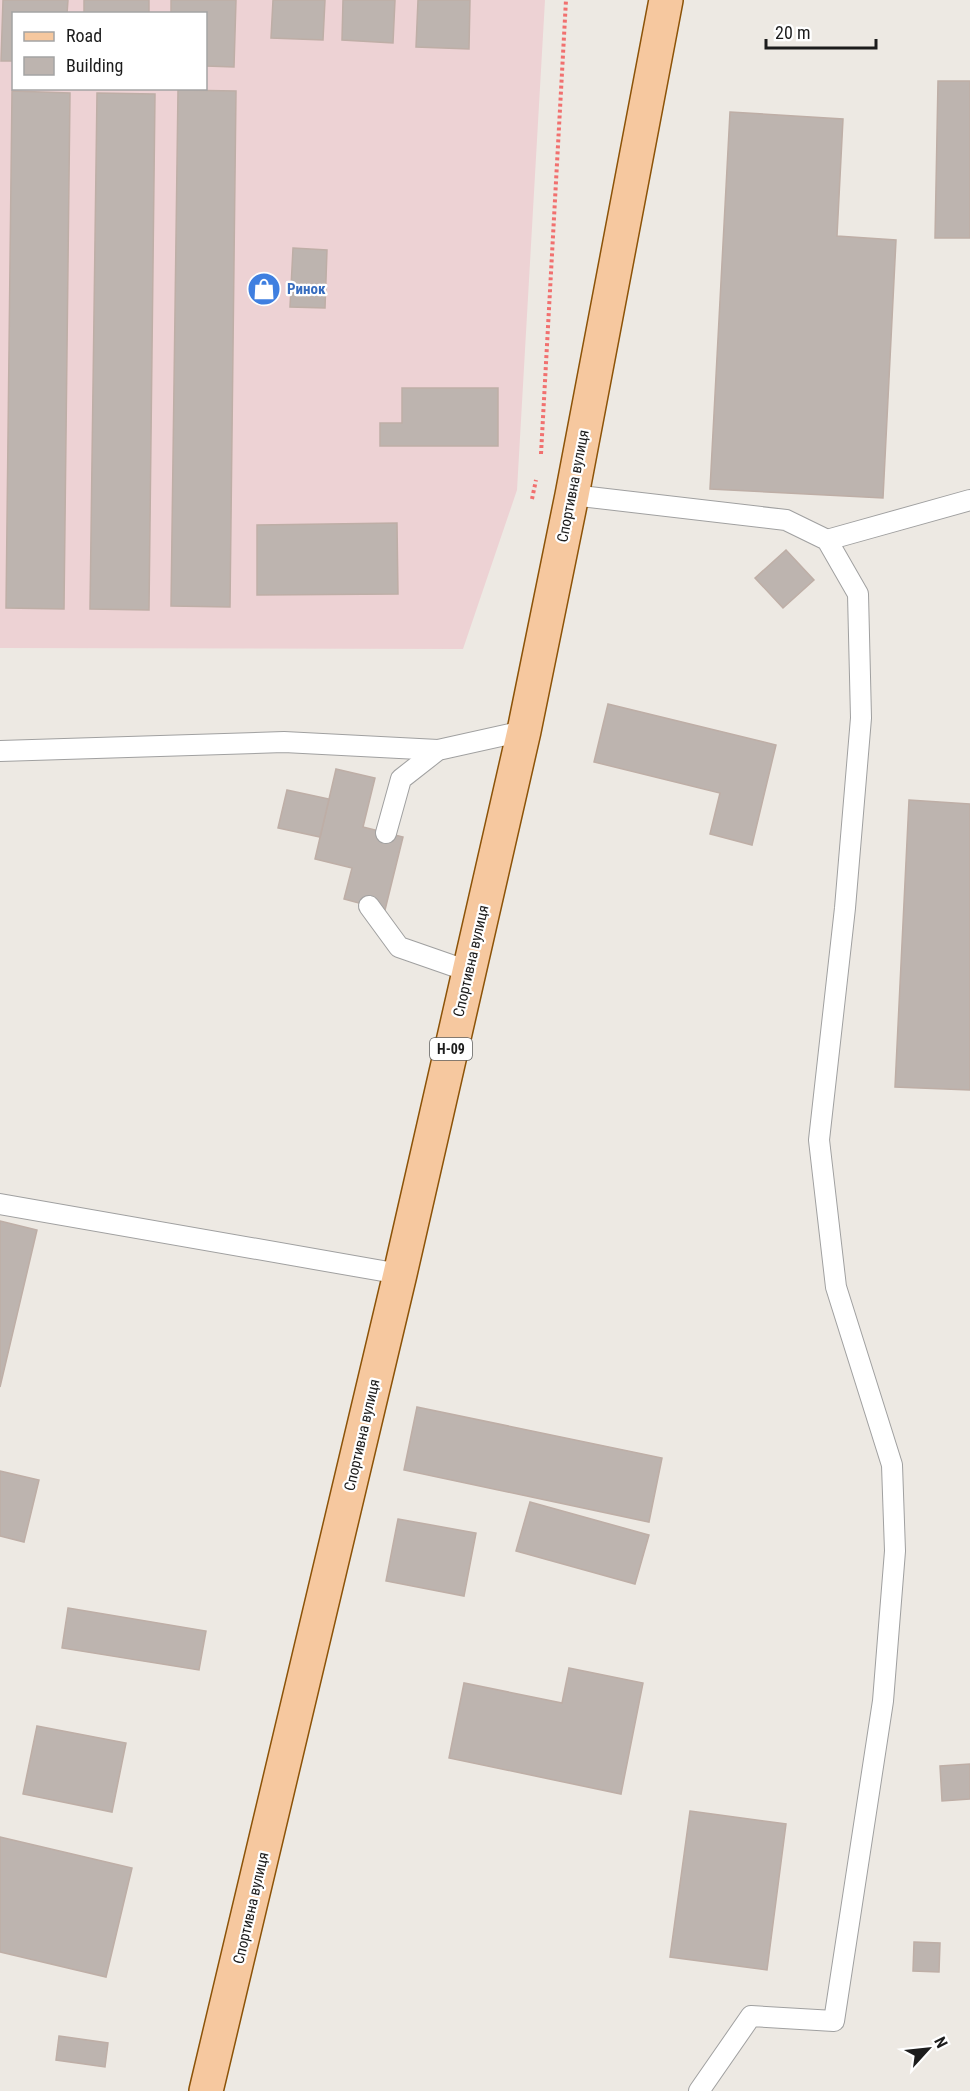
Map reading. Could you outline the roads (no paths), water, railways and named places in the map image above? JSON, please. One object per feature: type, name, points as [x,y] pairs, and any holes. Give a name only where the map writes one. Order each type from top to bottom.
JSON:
[{"type":"main road","name":"Спортивна вулиця","points":[[206,2091],[400,1274],[524,731],[572,495],[666,0]]},
{"type":"lane","points":[[572,495],[786,520],[827,540],[858,594],[861,718],[845,908],[819,1140],[836,1287],[892,1465],[895,1551],[884,1701],[834,2021],[751,2016],[699,2091]]},
{"type":"lane","points":[[827,540],[970,500]]},
{"type":"lane","points":[[0,751],[284,742],[438,750],[524,731]]},
{"type":"lane","points":[[386,833],[401,779],[438,750]]},
{"type":"lane","points":[[369,906],[399,947],[468,971]]},
{"type":"lane","points":[[0,1204],[400,1274]]},
{"type":"place","name":"Ринок","points":[[264,289]]}]
